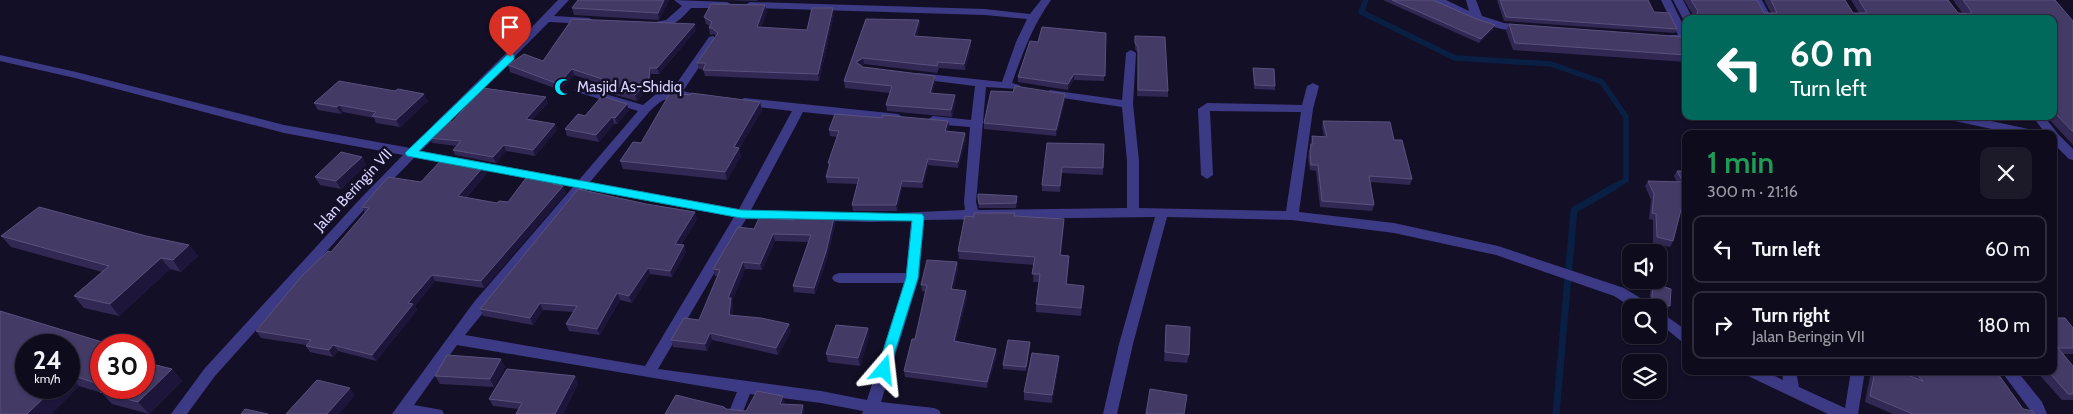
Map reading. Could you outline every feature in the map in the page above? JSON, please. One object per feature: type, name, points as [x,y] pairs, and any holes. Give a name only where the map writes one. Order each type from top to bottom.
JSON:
[{"type":"street","name":"Jalan Beringin VII","points":[[178,414],[210,372],[365,201],[564,0]]},
{"type":"street","points":[[1006,86],[1021,42],[1033,18],[1046,0]]},
{"type":"street","points":[[1438,0],[1477,18],[1502,26],[1532,29]]},
{"type":"street","points":[[1471,0],[1477,18]]},
{"type":"street","points":[[1666,0],[1682,33]]},
{"type":"street","points":[[1678,0],[1686,15]]},
{"type":"street","points":[[1757,0],[1765,15]]},
{"type":"street","points":[[646,24],[672,23],[684,2],[985,12],[1033,18]]},
{"type":"street","points":[[547,19],[597,22]]},
{"type":"street","points":[[1657,37],[1682,39]]},
{"type":"street","points":[[675,94],[713,39]]},
{"type":"street","points":[[1131,54],[1127,104],[1134,212]]},
{"type":"street","points":[[0,58],[76,75],[284,129],[411,153],[745,208],[918,217],[971,209],[1292,216],[1394,228],[1498,251],[1619,292],[1630,299]]},
{"type":"street","points":[[910,75],[981,82],[1127,104]]},
{"type":"street","points":[[971,209],[976,124],[981,82]]},
{"type":"street","points":[[1292,216],[1307,109],[1313,86]]},
{"type":"street","points":[[581,90],[645,109]]},
{"type":"street","points":[[401,412],[479,306],[645,109],[660,95],[675,94],[698,97]]},
{"type":"street","points":[[734,101],[976,124]]},
{"type":"street","points":[[1207,174],[1204,109],[1207,107],[1307,109]]},
{"type":"street","points":[[649,372],[745,208],[799,108]]},
{"type":"street","points":[[1968,120],[2015,130]]},
{"type":"street","points":[[2041,120],[2049,130]]},
{"type":"street","points":[[2057,140],[2073,156]]},
{"type":"street","points":[[1110,414],[1126,344],[1162,213]]},
{"type":"street","points":[[871,410],[912,278],[918,217]]},
{"type":"street","points":[[839,278],[912,278]]},
{"type":"street","points":[[1667,322],[1682,334]]},
{"type":"street","points":[[454,339],[570,361],[649,372],[745,389],[821,397],[871,410],[934,414]]},
{"type":"street","points":[[1759,375],[1842,414]]},
{"type":"street","points":[[1790,375],[1792,392]]},
{"type":"street","points":[[1851,414],[1857,375]]},
{"type":"street","points":[[2011,375],[2037,406],[2040,414]]},
{"type":"street","points":[[735,414],[745,389]]},
{"type":"street","points":[[401,412],[437,414]]},
{"type":"building","points":[[578,0],[664,0],[658,13],[572,8]]},
{"type":"building","points":[[1392,0],[1433,0],[1495,25],[1481,39]]},
{"type":"building","points":[[1500,0],[1648,0],[1654,12],[1669,13],[1677,29],[1506,17]]},
{"type":"building","points":[[1691,0],[1757,0],[1764,13],[1777,13],[1771,0],[1845,0],[1853,13],[1867,13],[1859,0],[1948,0],[1958,13],[1971,14],[1963,0],[2055,0],[2073,21],[2073,132],[2057,115],[2057,15],[1694,15],[1698,11]]},
{"type":"building","points":[[711,4],[765,5],[757,27],[807,30],[812,8],[833,8],[818,74],[703,70],[706,63],[697,63],[718,33],[709,28],[712,22],[704,17]]},
{"type":"building","points":[[572,19],[695,24],[657,68],[650,68],[649,79],[635,95],[610,88],[614,83],[572,69],[558,84],[508,65],[524,54],[543,61]]},
{"type":"building","points":[[866,19],[919,20],[914,36],[971,40],[964,64],[938,62],[937,66],[863,58],[856,62],[863,67],[935,76],[930,93],[955,95],[951,110],[886,105],[892,86],[844,81]]},
{"type":"building","points":[[1509,24],[1682,37],[1682,55],[1515,43]]},
{"type":"building","points":[[1042,27],[1106,33],[1105,76],[1074,74],[1068,84],[1018,77],[1030,41],[1038,42]]},
{"type":"building","points":[[1135,36],[1165,37],[1168,91],[1138,90],[1138,47],[1135,43]]},
{"type":"building","points":[[1253,68],[1274,69],[1275,86],[1255,85]]},
{"type":"building","points":[[339,81],[424,94],[396,120],[372,116],[376,112],[339,105],[337,107],[314,103]]},
{"type":"building","points":[[1015,86],[1065,94],[1056,130],[984,123],[991,91],[1013,92]]},
{"type":"building","points":[[483,88],[546,97],[526,119],[555,124],[533,150],[504,145],[493,157],[453,150],[461,141],[429,138],[445,121],[452,122]]},
{"type":"building","points":[[670,93],[690,95],[691,93],[760,102],[734,147],[739,148],[725,172],[620,161],[633,142],[641,143]]},
{"type":"building","points":[[602,96],[627,104],[596,135],[565,129],[578,114],[585,116]]},
{"type":"building","points":[[835,114],[882,118],[883,115],[948,121],[945,131],[965,133],[958,162],[928,159],[922,182],[902,181],[896,205],[852,205],[859,178],[826,177],[830,163],[828,163],[839,131],[829,130]]},
{"type":"building","points":[[1323,121],[1390,122],[1394,140],[1402,140],[1412,179],[1369,176],[1374,205],[1322,201],[1318,165],[1311,165],[1310,152],[1311,144],[1313,144],[1312,136],[1327,137]]},
{"type":"building","points":[[1047,143],[1104,144],[1103,168],[1062,167],[1060,186],[1042,185]]},
{"type":"building","points":[[341,152],[362,157],[336,181],[315,177]]},
{"type":"building","points":[[443,158],[484,166],[458,196],[497,203],[499,201],[508,202],[526,178],[554,182],[553,184],[563,186],[481,281],[432,275],[408,303],[413,304],[372,355],[333,345],[329,350],[306,346],[311,340],[256,331],[301,277],[328,251],[331,252],[369,208],[362,207],[388,177],[421,182]]},
{"type":"building","points":[[1677,171],[1682,171],[1682,180]]},
{"type":"building","points":[[1648,181],[1682,182],[1682,206],[1673,241],[1657,237],[1656,214],[1652,213],[1654,194]]},
{"type":"building","points":[[578,189],[646,204],[695,212],[675,244],[684,245],[670,271],[648,268],[629,296],[617,293],[597,329],[566,324],[577,306],[540,303],[530,318],[480,309]]},
{"type":"building","points":[[978,194],[1017,196],[1016,203],[979,204]]},
{"type":"building","points":[[39,207],[146,236],[189,245],[173,260],[161,258],[110,304],[74,296],[109,266],[1,236]]},
{"type":"building","points":[[974,213],[1015,213],[1014,216],[1064,219],[1060,255],[1069,256],[1066,284],[1084,286],[1081,308],[1036,304],[1040,274],[1032,274],[1035,257],[958,251],[965,216],[974,217]]},
{"type":"building","points":[[795,217],[834,218],[826,252],[814,288],[793,286],[811,235],[773,234],[760,264],[743,262],[728,298],[731,298],[729,315],[761,318],[789,324],[776,348],[710,333],[705,344],[671,340],[684,318],[699,320],[720,270],[713,269],[738,227],[754,229],[759,218],[794,220]]},
{"type":"building","points":[[927,260],[957,262],[951,289],[966,291],[954,341],[996,349],[987,382],[904,371],[912,339],[915,339],[927,285],[921,285]]},
{"type":"building","points":[[1653,289],[1671,289],[1670,306],[1667,305],[1667,299],[1654,299]]},
{"type":"building","points":[[0,311],[76,334],[15,334],[15,399],[43,399],[27,414],[0,414]]},
{"type":"building","points":[[2057,318],[2065,318],[2073,328],[2073,348],[2058,348],[2073,366],[2073,394],[2068,394],[2051,375],[2057,375]]},
{"type":"building","points":[[836,325],[868,328],[858,358],[826,354]]},
{"type":"building","points":[[1166,325],[1190,327],[1189,355],[1165,352]]},
{"type":"building","points":[[80,335],[90,338],[90,381],[80,378]]},
{"type":"building","points":[[1008,340],[1030,342],[1026,367],[1003,365]]},
{"type":"building","points":[[1032,353],[1059,356],[1052,395],[1024,392]]},
{"type":"building","points":[[447,355],[501,359],[490,379],[435,376]]},
{"type":"building","points":[[155,365],[172,369],[155,386]]},
{"type":"building","points":[[507,369],[575,376],[555,414],[516,414],[522,403],[489,399]]},
{"type":"building","points":[[1874,375],[1907,375],[1923,381],[1918,375],[1999,375],[2023,409],[2033,411],[2034,414],[1913,414],[1870,396]]},
{"type":"building","points":[[317,380],[350,388],[327,414],[286,414]]},
{"type":"building","points":[[1150,389],[1187,395],[1184,414],[1146,414]]},
{"type":"building","points":[[757,391],[783,396],[780,404],[803,405],[801,414],[665,414],[676,395],[726,409],[746,411]]},
{"type":"building","points":[[127,399],[141,399],[138,402]]},
{"type":"building","points":[[245,409],[268,414],[241,414]]},
{"type":"waterway","points":[[1366,0],[1361,12],[1455,58],[1551,64],[1602,82],[1626,117],[1626,180],[1612,188]]},
{"type":"waterway","points":[[1556,414],[1574,210],[1614,187]]},
{"type":"place","name":"Masjid As-Shidiq","points":[[563,87]]},
{"type":"route","points":[[510,57],[411,153],[741,214],[872,218],[918,217],[912,278],[884,370]]}]
